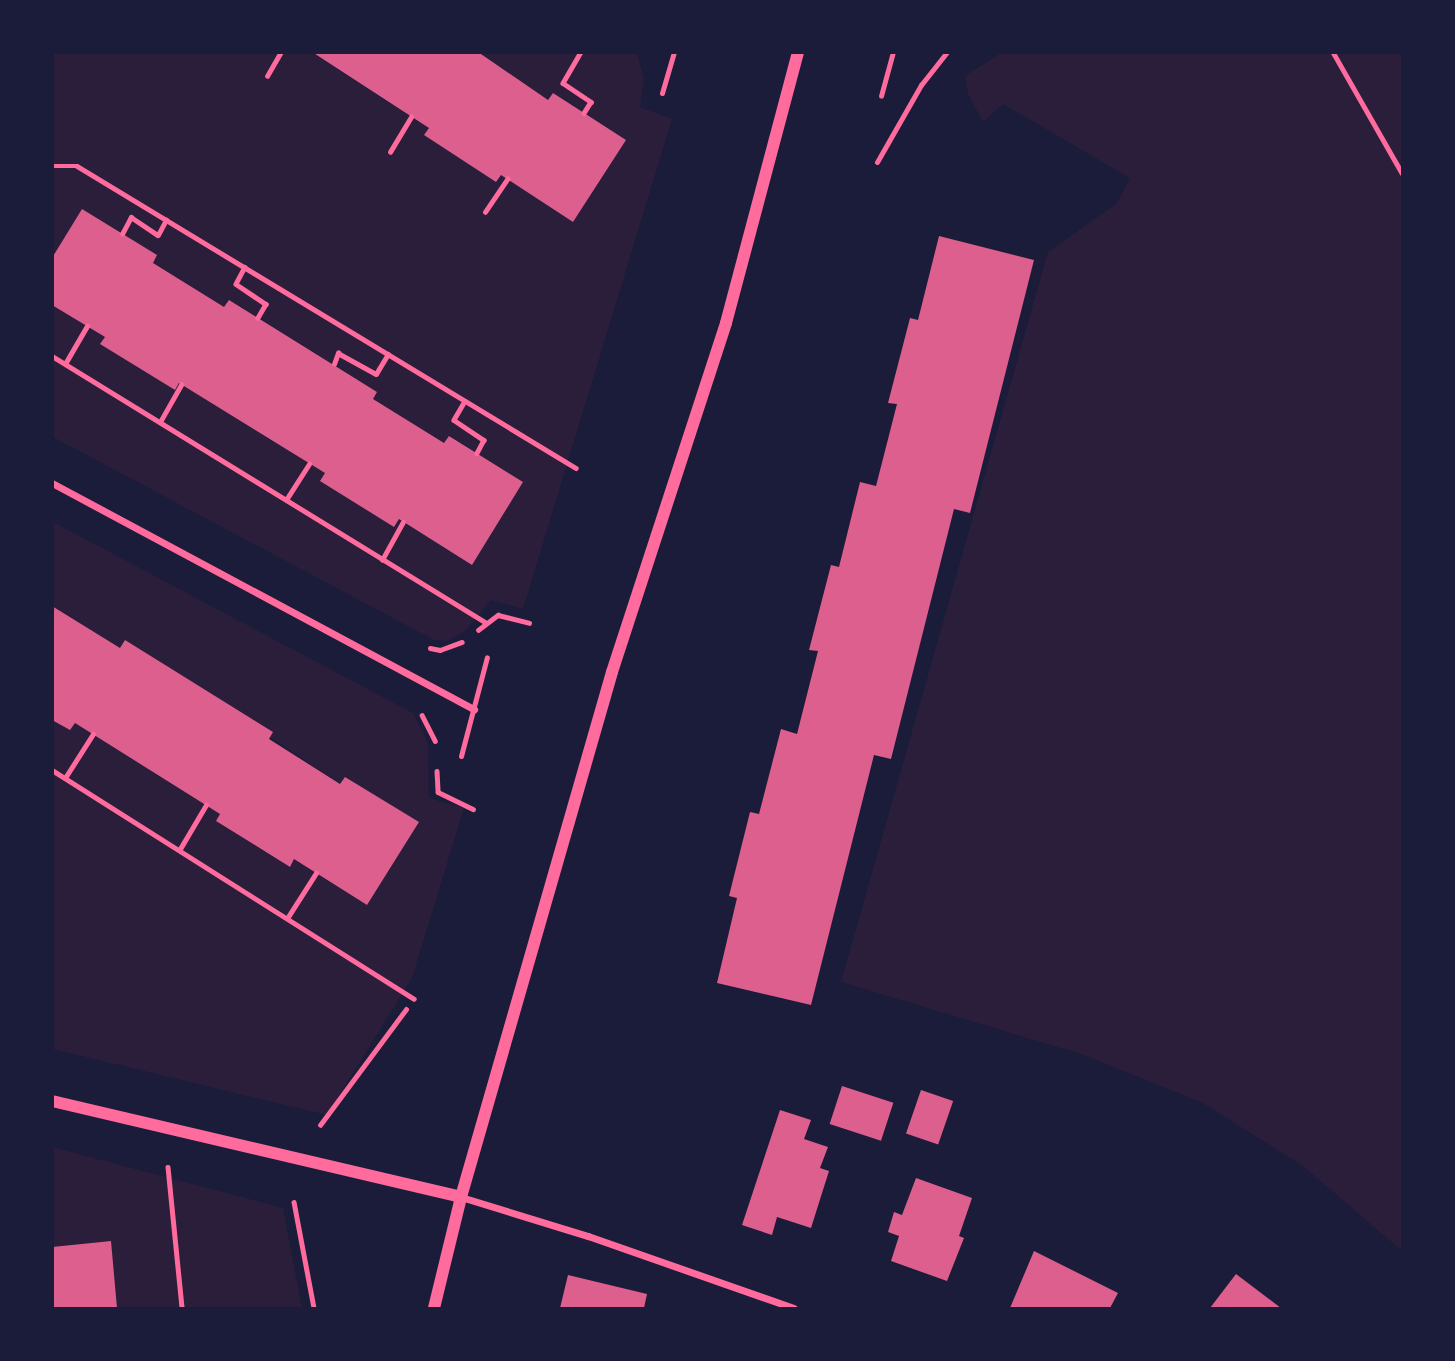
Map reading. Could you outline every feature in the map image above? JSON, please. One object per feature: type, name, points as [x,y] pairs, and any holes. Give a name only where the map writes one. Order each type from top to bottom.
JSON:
[{"type":"street","points":[[434,1308],[461,1197],[612,672],[726,323],[798,52]]},
{"type":"street","points":[[52,483],[474,709]]},
{"type":"street","points":[[52,1101],[461,1197],[794,1308]]},
{"type":"lane","points":[[662,93],[674,52]]},
{"type":"lane","points":[[877,162],[921,85],[947,52]]},
{"type":"lane","points":[[461,755],[487,657]]},
{"type":"path","points":[[267,76],[281,52]]},
{"type":"path","points":[[581,52],[563,83],[592,102],[584,113]]},
{"type":"path","points":[[881,93],[892,52]]},
{"type":"path","points":[[1333,52],[1402,173]]},
{"type":"path","points":[[390,152],[411,117]]},
{"type":"path","points":[[52,166],[77,166],[576,468]]},
{"type":"path","points":[[485,212],[507,179]]},
{"type":"path","points":[[122,234],[131,217],[158,234],[166,220]]},
{"type":"path","points":[[245,267],[236,284],[266,304],[258,318]]},
{"type":"path","points":[[65,364],[87,326]]},
{"type":"path","points":[[334,364],[338,353],[376,374],[387,354]]},
{"type":"path","points":[[52,356],[485,622]]},
{"type":"path","points":[[160,422],[181,385]]},
{"type":"path","points":[[465,401],[454,420],[484,440],[477,453]]},
{"type":"path","points":[[286,500],[309,464]]},
{"type":"path","points":[[382,559],[403,522]]},
{"type":"path","points":[[476,632],[485,622],[498,615],[529,623]]},
{"type":"path","points":[[430,648],[440,650],[467,640]]},
{"type":"path","points":[[414,708],[428,723],[436,752]]},
{"type":"path","points":[[65,778],[93,734]]},
{"type":"path","points":[[437,761],[438,792],[472,809]]},
{"type":"path","points":[[52,770],[414,999]]},
{"type":"path","points":[[180,849],[206,805]]},
{"type":"path","points":[[288,917],[316,873]]},
{"type":"path","points":[[320,1125],[406,1009]]},
{"type":"path","points":[[168,1167],[182,1308]]},
{"type":"path","points":[[294,1202],[314,1308]]},
{"type":"shaded area","points":[[53,53],[312,53],[429,128],[425,135],[496,182],[501,175],[573,222],[626,140],[553,93],[548,100],[477,54],[637,53],[644,79],[640,107],[672,119],[523,609],[491,600],[466,630],[448,641],[434,640],[53,437],[53,305],[105,337],[101,344],[175,390],[179,383],[325,473],[394,526],[399,519],[472,564],[523,482],[450,436],[444,443],[373,399],[377,392],[230,300],[224,307],[153,263],[157,255],[53,258]]},
{"type":"shaded area","points":[[1001,53],[1402,53],[1402,1251],[1303,1166],[1201,1102],[1084,1055],[841,982],[1048,252],[1117,203],[1130,178],[1003,104],[983,122],[968,94],[965,76]]},
{"type":"shaded area","points":[[53,522],[413,713],[428,743],[429,798],[464,808],[412,978],[327,1115],[53,1049],[52,720],[70,730],[75,723],[220,814],[216,821],[289,867],[294,859],[367,905],[418,823],[345,777],[340,784],[125,640],[120,648],[53,606]]},
{"type":"shaded area","points":[[52,1147],[283,1208],[302,1308],[117,1308],[110,1241],[53,1247]]},
{"type":"building","points":[[312,52],[478,52],[548,100],[553,93],[626,140],[573,222],[501,175],[496,182],[424,135],[429,128]]},
{"type":"building","points":[[82,209],[157,255],[153,263],[224,307],[229,300],[377,392],[373,399],[444,443],[449,436],[523,482],[472,565],[399,519],[394,527],[320,481],[325,473],[179,383],[175,390],[100,344],[105,337],[52,305],[52,258]]},
{"type":"building","points":[[939,236],[1034,260],[970,513],[954,509],[891,759],[874,755],[811,1005],[717,983],[737,898],[729,896],[750,812],[759,814],[781,729],[797,734],[818,651],[809,650],[831,565],[839,567],[860,482],[876,486],[897,404],[888,403],[910,318],[918,320]]},
{"type":"building","points":[[52,606],[120,648],[125,640],[273,732],[269,739],[340,784],[345,777],[419,822],[367,905],[294,859],[290,867],[216,821],[220,814],[75,723],[70,730],[52,720]]},
{"type":"building","points":[[842,1086],[893,1103],[881,1141],[830,1124]]},
{"type":"building","points":[[921,1090],[953,1101],[938,1145],[906,1133]]},
{"type":"building","points":[[780,1110],[811,1120],[804,1139],[828,1147],[820,1168],[829,1171],[811,1228],[777,1217],[772,1235],[742,1225]]},
{"type":"building","points":[[916,1178],[972,1198],[959,1236],[964,1238],[947,1281],[891,1261],[899,1236],[888,1232],[894,1212],[902,1215]]},
{"type":"building","points":[[111,1241],[117,1308],[52,1308],[52,1247]]},
{"type":"building","points":[[1034,1251],[1118,1293],[1110,1308],[1010,1308]]},
{"type":"building","points":[[1236,1274],[1281,1308],[1210,1308]]},
{"type":"building","points":[[568,1275],[647,1294],[644,1308],[560,1308]]}]
